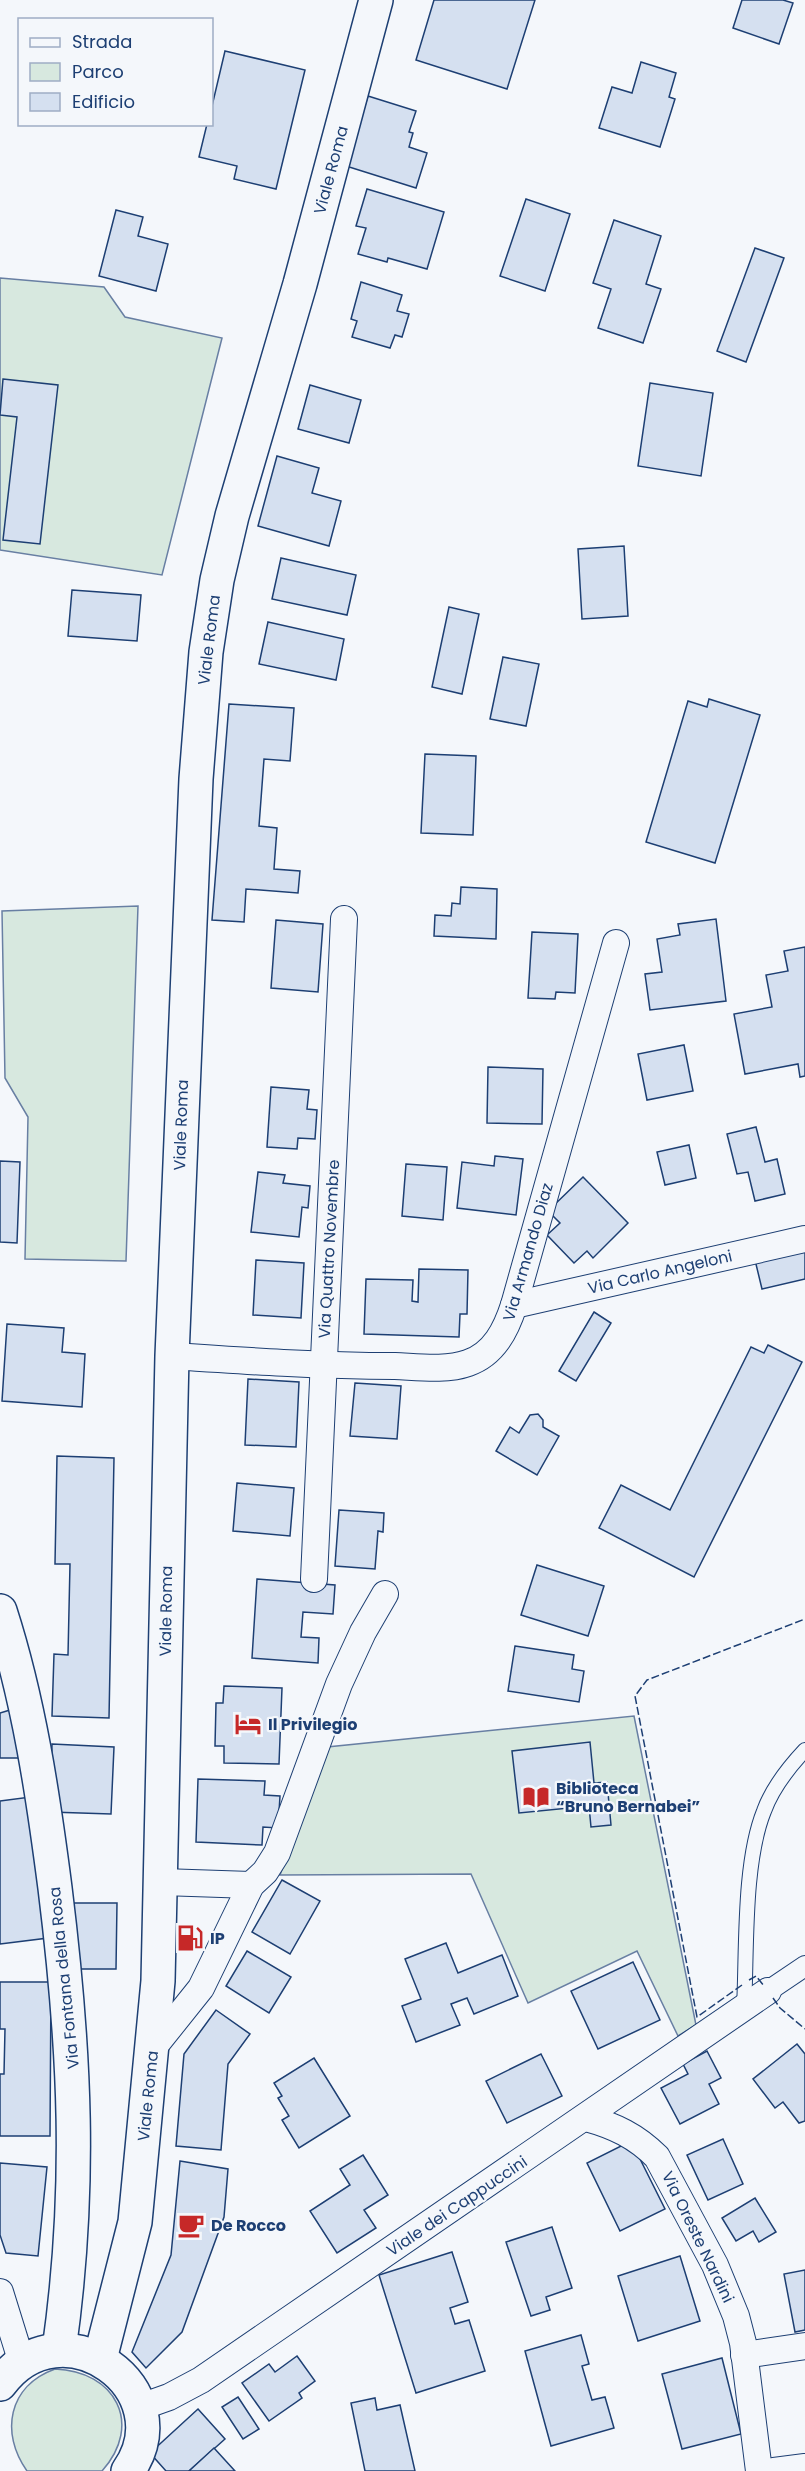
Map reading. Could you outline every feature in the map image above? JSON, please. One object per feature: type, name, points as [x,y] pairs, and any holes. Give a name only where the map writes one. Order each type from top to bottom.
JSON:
[{"type":"main road","name":"Viale Roma","points":[[77,2353],[124,2271],[137,2207],[153,2048],[162,1882],[171,1356],[196,779],[212,616],[232,516],[300,284],[376,0]]},
{"type":"main road","name":"Via Fontana della Rosa","points":[[0,1611],[27,1714],[46,1813],[71,2034],[75,2124],[69,2276],[77,2353]]},
{"type":"main road","points":[[7,2369],[40,2354],[77,2353],[124,2380],[138,2408],[140,2439],[130,2470]]},
{"type":"street","name":"Via Quattro Novembre","points":[[314,1579],[344,918]]},
{"type":"street","name":"Via Armando Diaz","points":[[171,1356],[324,1366],[440,1367],[469,1363],[494,1346],[505,1330],[514,1305],[616,943]]},
{"type":"street","name":"Via Carlo Angeloni","points":[[514,1305],[805,1239]]},
{"type":"street","points":[[153,2048],[201,1988],[251,1885],[265,1872],[277,1853],[339,1684],[363,1632],[385,1594]]},
{"type":"street","points":[[162,1882],[251,1885]]},
{"type":"street","points":[[768,1991],[805,1966]]},
{"type":"street","name":"Viale dei Cappuccini","points":[[138,2408],[170,2397],[201,2380],[768,1991]]},
{"type":"street","name":"Via Oreste Nardini","points":[[586,2118],[618,2128],[637,2138],[664,2166],[726,2288],[736,2316],[744,2355],[759,2471]]},
{"type":"street","points":[[0,2292],[7,2369]]},
{"type":"street","points":[[744,2355],[805,2346]]},
{"type":"street","points":[[774,2471],[805,2467]]},
{"type":"lane","points":[[744,2008],[751,1866],[756,1836],[771,1797],[805,1750]]},
{"type":"green space","points":[[0,278],[104,287],[125,317],[222,338],[162,575],[0,550]]},
{"type":"green space","points":[[138,906],[126,1261],[25,1259],[28,1117],[5,1078],[2,911]]},
{"type":"green space","points":[[634,1716],[696,2025],[678,2036],[637,1951],[528,2003],[471,1874],[280,1875],[327,1747]]},
{"type":"green space","points":[[55,2369],[76,2372],[94,2379],[117,2403],[121,2419],[121,2436],[114,2453],[102,2471],[27,2471],[19,2456],[13,2441],[12,2427],[13,2412],[18,2399],[39,2377]]},
{"type":"building","points":[[434,0],[535,0],[507,89],[416,60]]},
{"type":"building","points":[[742,0],[783,0],[793,3],[779,44],[733,28]]},
{"type":"building","points":[[225,51],[305,70],[276,189],[234,179],[237,166],[199,157],[207,126],[213,126],[213,102]]},
{"type":"building","points":[[641,62],[676,73],[669,97],[675,99],[660,147],[599,128],[612,87],[632,93]]},
{"type":"building","points":[[368,96],[416,111],[409,132],[413,133],[409,147],[427,153],[416,188],[346,166]]},
{"type":"building","points":[[367,189],[444,212],[427,269],[388,258],[387,262],[358,254],[366,228],[356,226]]},
{"type":"building","points":[[526,199],[570,214],[545,291],[500,276]]},
{"type":"building","points":[[116,210],[143,217],[138,236],[168,244],[156,291],[99,276]]},
{"type":"building","points":[[614,220],[661,236],[646,284],[661,289],[643,343],[598,328],[611,289],[593,283]]},
{"type":"building","points":[[755,248],[784,258],[746,362],[717,351]]},
{"type":"building","points":[[361,282],[402,295],[397,311],[409,314],[402,337],[395,335],[390,348],[352,337],[357,321],[351,319]]},
{"type":"building","points":[[3,379],[58,385],[40,544],[3,540],[17,417],[0,415]]},
{"type":"building","points":[[650,383],[713,393],[701,476],[638,466]]},
{"type":"building","points":[[310,385],[361,400],[349,443],[298,429]]},
{"type":"building","points":[[277,456],[319,468],[312,493],[341,501],[329,546],[258,526]]},
{"type":"building","points":[[624,546],[628,616],[582,619],[578,549]]},
{"type":"building","points":[[281,558],[356,575],[347,615],[272,599]]},
{"type":"building","points":[[72,590],[141,595],[137,641],[68,636]]},
{"type":"building","points":[[449,607],[479,614],[462,694],[432,687]]},
{"type":"building","points":[[268,622],[344,639],[336,680],[259,664]]},
{"type":"building","points":[[503,657],[539,664],[526,726],[490,719]]},
{"type":"building","points":[[709,699],[760,715],[715,863],[646,842],[688,701],[707,707]]},
{"type":"building","points":[[229,704],[294,708],[290,761],[264,759],[259,826],[277,828],[274,869],[300,871],[298,893],[246,889],[244,922],[212,920]]},
{"type":"building","points":[[425,754],[476,756],[473,835],[421,833]]},
{"type":"building","points":[[461,887],[497,889],[496,939],[434,936],[435,915],[451,916],[452,903],[460,904]]},
{"type":"building","points":[[716,919],[726,1001],[650,1010],[645,974],[662,972],[657,939],[680,935],[678,924]]},
{"type":"building","points":[[276,920],[323,924],[318,992],[271,988]]},
{"type":"building","points":[[532,932],[578,934],[575,993],[556,992],[555,999],[528,998]]},
{"type":"building","points":[[805,947],[805,1076],[800,1077],[798,1064],[745,1074],[734,1014],[772,1007],[766,975],[788,971],[784,951]]},
{"type":"building","points":[[684,1045],[693,1091],[647,1100],[638,1054]]},
{"type":"building","points":[[488,1067],[543,1069],[542,1124],[487,1123]]},
{"type":"building","points":[[271,1087],[309,1090],[307,1109],[317,1110],[315,1139],[298,1138],[297,1149],[267,1147]]},
{"type":"building","points":[[756,1127],[765,1162],[777,1159],[785,1194],[755,1201],[748,1172],[737,1174],[727,1134]]},
{"type":"building","points":[[689,1145],[696,1178],[665,1185],[657,1152]]},
{"type":"building","points":[[495,1156],[523,1159],[516,1215],[457,1208],[462,1162],[494,1166]]},
{"type":"building","points":[[0,1161],[20,1162],[17,1243],[0,1242]]},
{"type":"building","points":[[406,1164],[447,1167],[443,1220],[402,1216]]},
{"type":"building","points":[[258,1172],[285,1175],[283,1183],[310,1186],[308,1208],[302,1207],[299,1237],[251,1232]]},
{"type":"building","points":[[583,1177],[628,1223],[593,1258],[587,1251],[574,1263],[547,1235],[560,1223],[548,1211]]},
{"type":"building","points":[[805,1248],[805,1279],[762,1289],[755,1260]]},
{"type":"building","points":[[256,1260],[304,1263],[301,1318],[253,1315]]},
{"type":"building","points":[[419,1269],[468,1270],[467,1314],[460,1314],[459,1337],[364,1334],[366,1279],[413,1280],[412,1301],[418,1302]]},
{"type":"building","points":[[594,1312],[611,1323],[576,1381],[559,1371]]},
{"type":"building","points":[[7,1324],[64,1328],[62,1352],[85,1354],[82,1407],[2,1401]]},
{"type":"building","points":[[768,1345],[802,1362],[694,1577],[599,1528],[621,1485],[670,1510],[751,1347],[764,1353]]},
{"type":"building","points":[[248,1379],[299,1382],[296,1447],[245,1445]]},
{"type":"building","points":[[355,1383],[401,1386],[397,1439],[350,1436]]},
{"type":"building","points":[[538,1414],[543,1420],[543,1427],[559,1436],[537,1475],[496,1451],[510,1427],[519,1433],[530,1415]]},
{"type":"building","points":[[57,1456],[114,1458],[109,1718],[52,1716],[54,1654],[68,1655],[70,1564],[55,1564]]},
{"type":"building","points":[[237,1483],[294,1488],[290,1536],[233,1531]]},
{"type":"building","points":[[339,1510],[384,1513],[383,1532],[378,1531],[375,1569],[335,1566]]},
{"type":"building","points":[[537,1565],[604,1586],[588,1636],[521,1615]]},
{"type":"building","points":[[257,1579],[335,1585],[333,1614],[303,1612],[301,1637],[319,1638],[318,1663],[252,1658]]},
{"type":"building","points":[[515,1646],[574,1655],[572,1669],[584,1671],[579,1702],[508,1691]]},
{"type":"building","name":"Il Privilegio","points":[[224,1686],[282,1688],[279,1764],[224,1763],[224,1746],[215,1746],[216,1703],[223,1703]]},
{"type":"building","points":[[10,1710],[25,1758],[0,1758],[0,1713]]},
{"type":"building","points":[[590,1742],[594,1783],[607,1782],[611,1825],[591,1827],[589,1806],[519,1813],[512,1751]]},
{"type":"building","points":[[52,1744],[114,1747],[111,1814],[50,1812]]},
{"type":"building","points":[[198,1779],[265,1781],[264,1795],[280,1796],[278,1828],[263,1827],[262,1845],[196,1842]]},
{"type":"building","points":[[38,1796],[56,1937],[0,1944],[0,1801]]},
{"type":"building","points":[[282,1880],[320,1901],[290,1954],[252,1932]]},
{"type":"building","points":[[73,1903],[117,1903],[116,1969],[72,1969]]},
{"type":"building","points":[[446,1943],[458,1973],[502,1955],[518,1996],[474,2014],[467,1998],[451,2004],[460,2025],[416,2042],[402,2006],[421,1999],[405,1959]]},
{"type":"building","points":[[247,1951],[291,1977],[269,2013],[226,1986]]},
{"type":"building","points":[[633,1962],[660,2020],[598,2049],[571,1991]]},
{"type":"building","points":[[0,1982],[51,1982],[50,2136],[0,2136],[0,2074],[4,2074],[5,2029],[0,2029]]},
{"type":"building","points":[[216,2010],[250,2034],[228,2064],[221,2150],[176,2146],[184,2054]]},
{"type":"building","points":[[797,2044],[805,2054],[805,2121],[799,2123],[783,2102],[775,2108],[753,2079]]},
{"type":"building","points":[[707,2051],[721,2078],[709,2084],[719,2104],[680,2124],[661,2088],[688,2074],[683,2064]]},
{"type":"building","points":[[541,2054],[562,2096],[507,2123],[486,2081]]},
{"type":"building","points":[[314,2058],[350,2116],[299,2148],[282,2120],[289,2116],[278,2098],[282,2096],[274,2083]]},
{"type":"building","points":[[723,2139],[743,2184],[708,2200],[687,2155]]},
{"type":"building","points":[[631,2141],[665,2209],[620,2231],[587,2163]]},
{"type":"building","points":[[363,2155],[388,2195],[364,2210],[376,2228],[337,2253],[310,2211],[350,2185],[340,2169]]},
{"type":"building","points":[[180,2161],[228,2169],[224,2217],[182,2332],[146,2368],[132,2352],[171,2255]]},
{"type":"building","points":[[0,2163],[47,2167],[38,2256],[6,2253],[0,2235]]},
{"type":"building","points":[[755,2198],[776,2232],[759,2242],[753,2231],[736,2241],[722,2218]]},
{"type":"building","points":[[552,2227],[572,2288],[546,2297],[550,2310],[531,2316],[506,2242]]},
{"type":"building","points":[[452,2252],[468,2302],[450,2308],[455,2324],[469,2320],[485,2371],[416,2393],[379,2275]]},
{"type":"building","points":[[680,2256],[700,2321],[638,2341],[618,2276]]},
{"type":"building","points":[[805,2270],[805,2330],[795,2332],[784,2274]]},
{"type":"building","points":[[581,2335],[589,2364],[582,2366],[592,2400],[605,2397],[614,2428],[551,2446],[525,2351]]},
{"type":"building","points":[[297,2356],[315,2381],[299,2393],[302,2398],[269,2421],[242,2383],[269,2364],[275,2372]]},
{"type":"building","points":[[722,2358],[741,2434],[682,2449],[662,2374]]},
{"type":"building","points":[[238,2397],[259,2429],[243,2439],[222,2407]]},
{"type":"building","points":[[375,2398],[377,2410],[400,2405],[415,2471],[365,2471],[351,2403]]},
{"type":"building","points":[[198,2409],[225,2439],[189,2471],[166,2471],[150,2453]]},
{"type":"building","points":[[214,2448],[235,2471],[189,2471]]},
{"type":"fence","points":[[742,1985],[697,2017],[635,1696],[647,1680],[805,1619]]},
{"type":"fence","points":[[749,1980],[756,1976],[764,1986]]},
{"type":"fence","points":[[773,1998],[780,2008],[805,2029]]},
{"type":"place","name":"Il Privilegio","points":[[248,1724]]},
{"type":"place","name":"Biblioteca “Bruno Bernabei”","points":[[536,1797]]},
{"type":"place","name":"IP","points":[[190,1938]]},
{"type":"place","name":"De Rocco","points":[[191,2225]]}]
